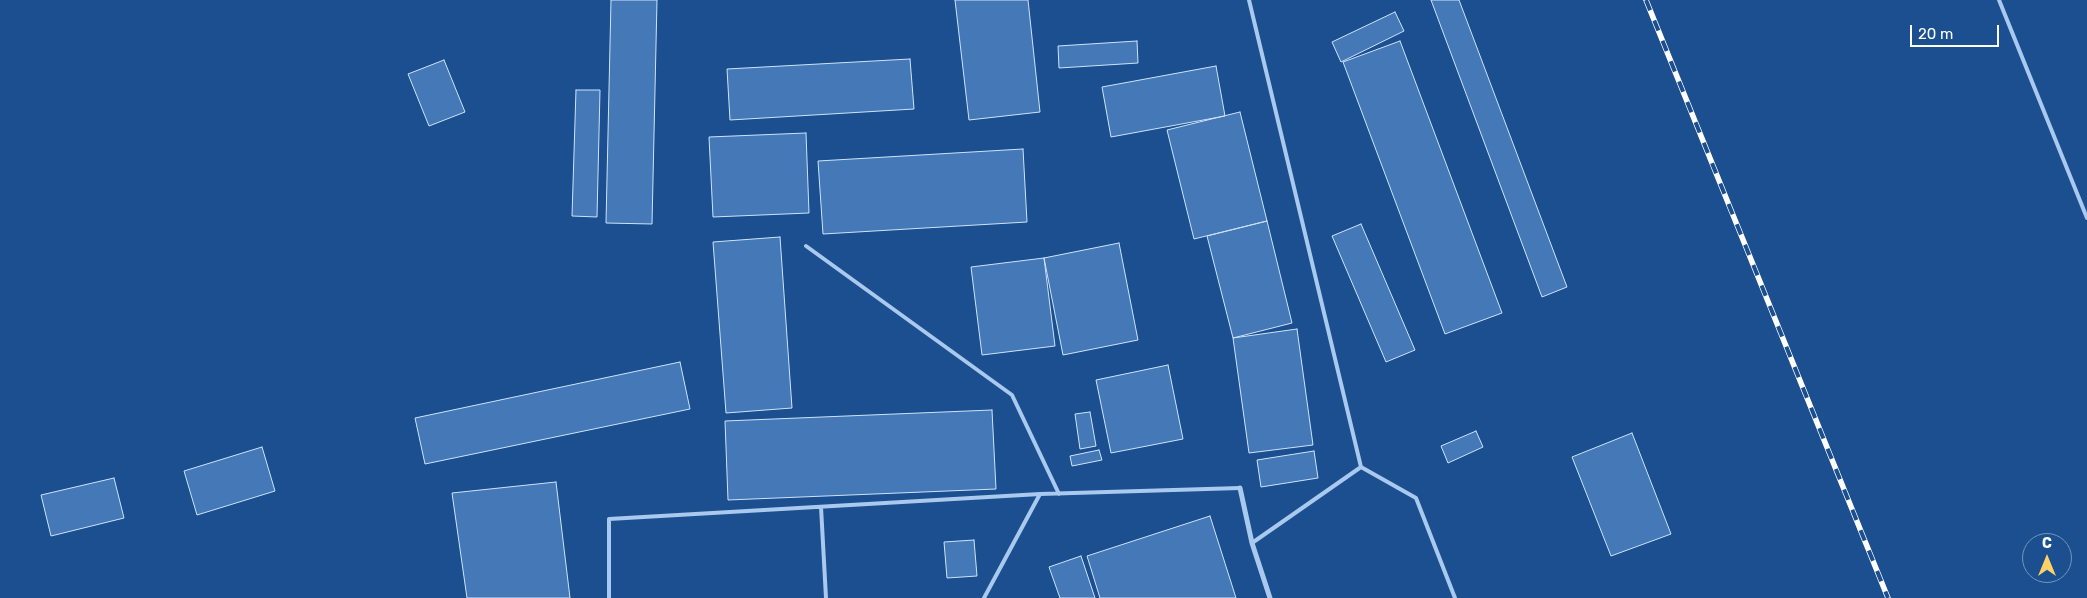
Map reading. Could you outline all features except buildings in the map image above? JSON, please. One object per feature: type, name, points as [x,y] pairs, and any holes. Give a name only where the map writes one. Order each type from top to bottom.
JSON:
[{"type":"street","points":[[1240,488],[1252,544],[1270,598]]},
{"type":"lane","points":[[1249,0],[1361,467],[1416,498],[1455,598]]},
{"type":"lane","points":[[1999,0],[2087,218]]},
{"type":"lane","points":[[806,246],[1012,395],[1059,494]]},
{"type":"lane","points":[[1252,544],[1361,467]]},
{"type":"lane","points":[[609,598],[609,519],[1040,494],[1240,488]]},
{"type":"lane","points":[[984,598],[1040,494]]},
{"type":"lane","points":[[821,507],[826,598]]},
{"type":"railway","points":[[1646,0],[1888,598]]}]
